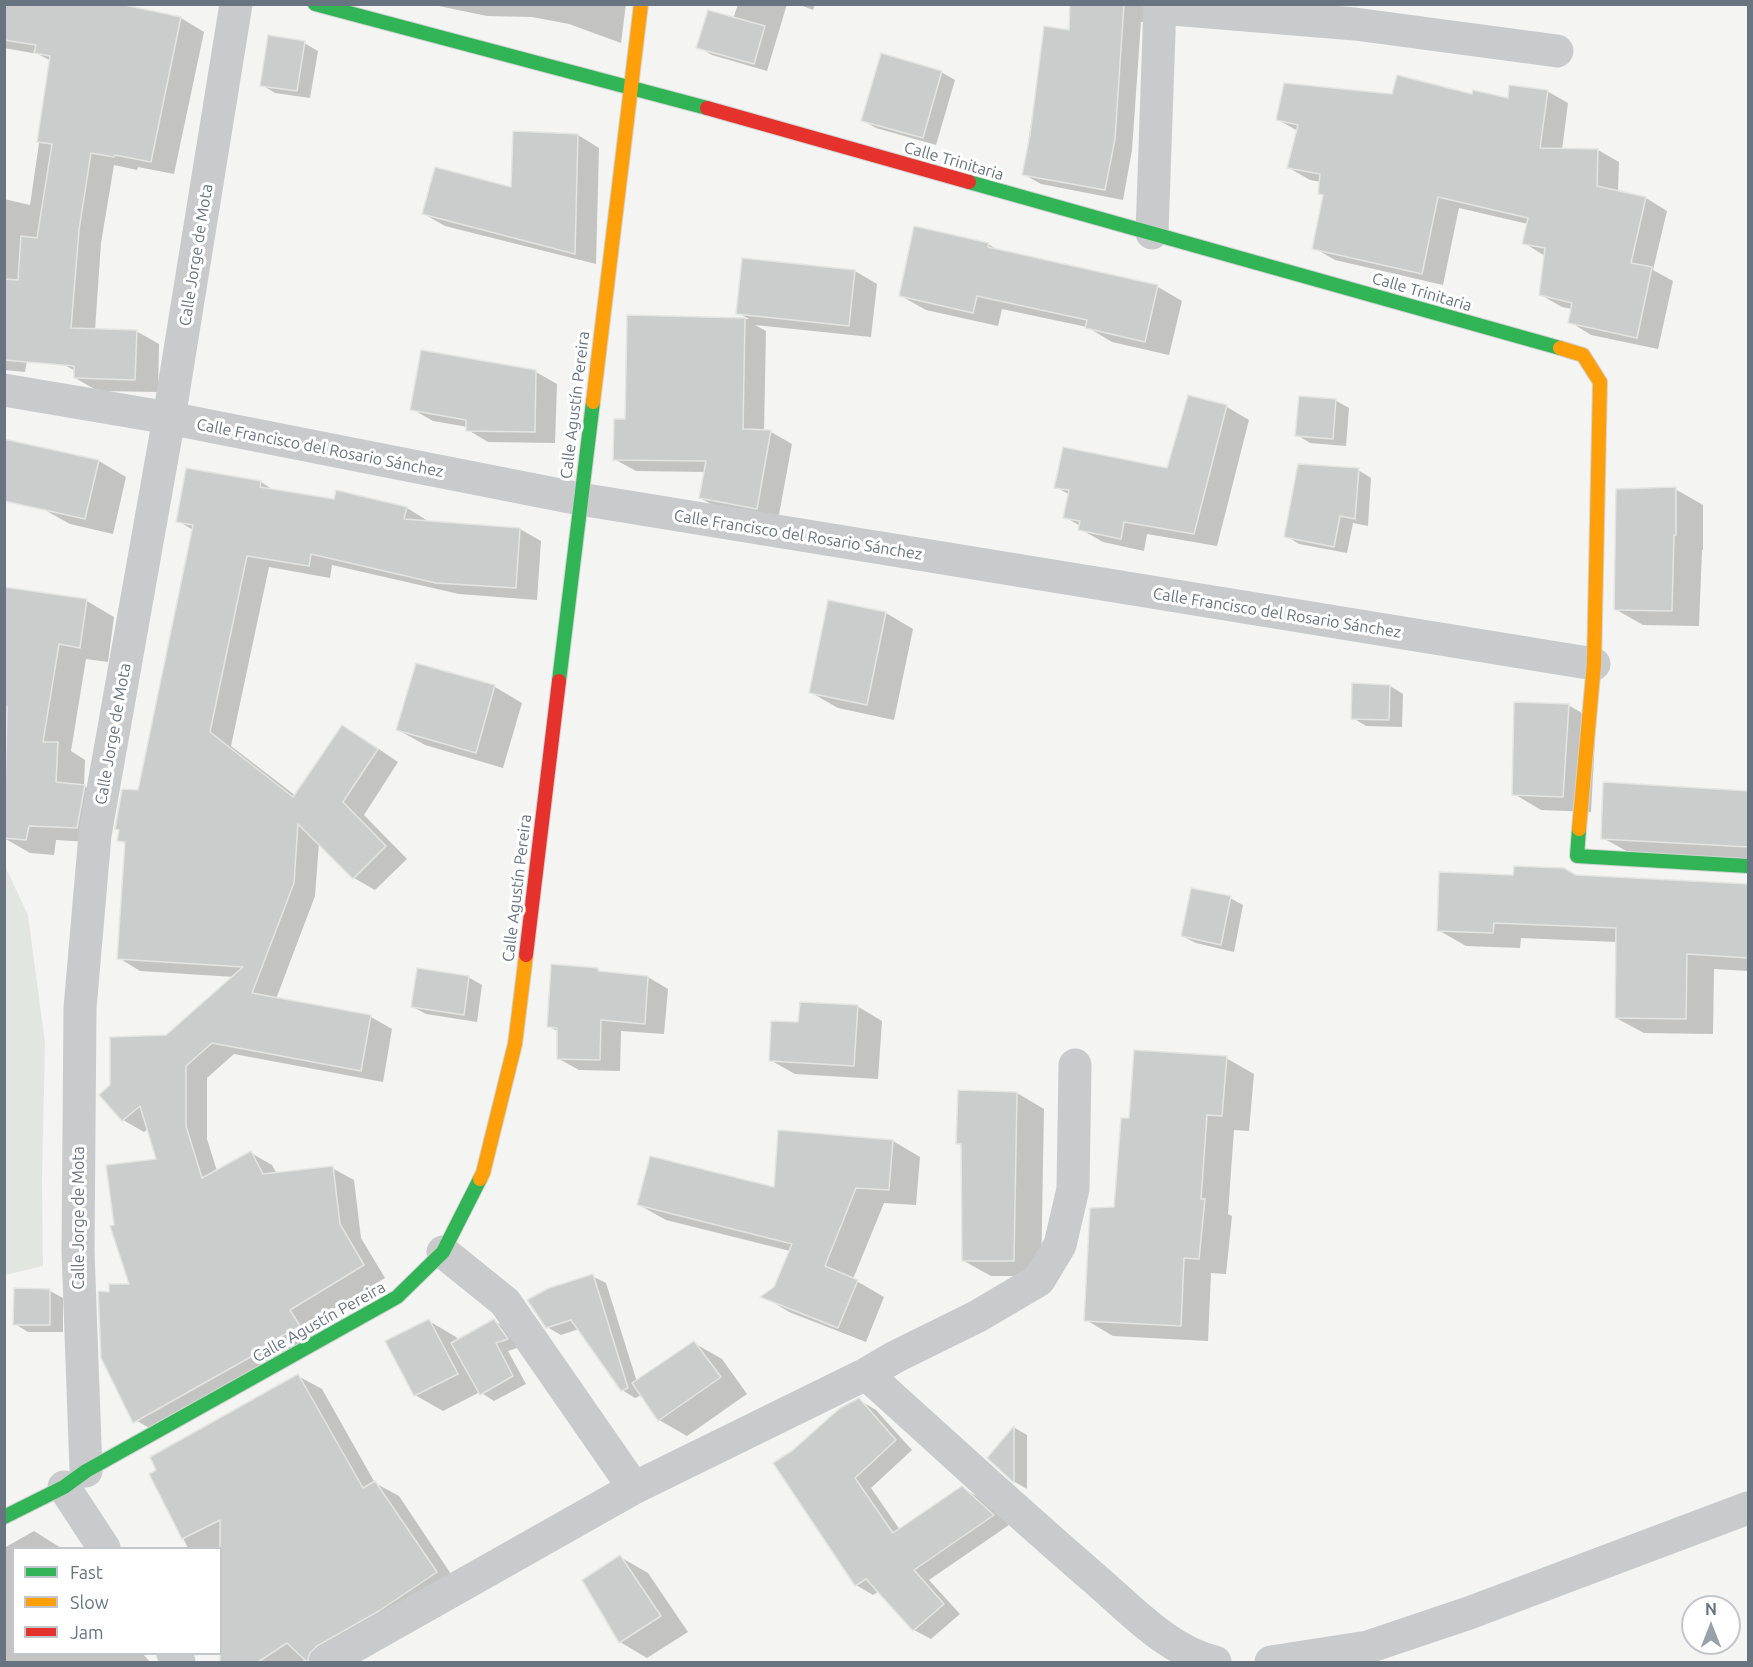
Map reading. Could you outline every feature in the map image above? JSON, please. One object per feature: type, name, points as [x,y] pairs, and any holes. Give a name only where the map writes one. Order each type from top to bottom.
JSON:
[{"type":"street","name":"Calle Jorge de Mota","points":[[75,1479],[80,1008],[95,835],[169,418],[236,4]]},
{"type":"street","name":"Calle Trinitaria","points":[[315,4],[632,87],[1583,355],[1600,382],[1594,664]]},
{"type":"street","name":"Calle Agustín Pereira","points":[[4,1517],[398,1297],[443,1252],[483,1173],[515,1044],[641,4]]},
{"type":"street","points":[[1152,233],[1160,6],[1355,24],[1557,51]]},
{"type":"street","name":"Calle Francisco del Rosario Sánchez","points":[[4,390],[169,418],[580,499],[1594,664]]},
{"type":"street","points":[[1594,664],[1577,856],[1749,866]]},
{"type":"street","points":[[326,1662],[634,1488],[866,1374],[978,1316],[1039,1280],[1060,1245],[1073,1189],[1075,1065]]},
{"type":"street","points":[[443,1252],[505,1302],[634,1488]]},
{"type":"street","points":[[866,1374],[1062,1550],[1161,1635],[1198,1658],[1215,1662]]},
{"type":"street","points":[[75,1479],[104,1547]]},
{"type":"street","points":[[1271,1662],[1368,1647],[1469,1613],[1749,1508]]},
{"type":"shaded area","points":[[4,864],[28,915],[45,1043],[43,1266],[5,1275]]},
{"type":"building","points":[[4,4],[120,4],[181,17],[151,162],[91,153],[79,230],[71,328],[137,330],[135,380],[74,378],[74,366],[4,360],[4,279],[18,280],[21,236],[37,238],[52,144],[37,142],[50,56],[34,53],[36,45],[4,40]]},
{"type":"building","points":[[1070,4],[1124,4],[1115,139],[1105,190],[1022,175],[1030,135],[1044,26],[1069,30]]},
{"type":"building","points":[[708,10],[765,26],[754,64],[696,48]]},
{"type":"building","points":[[268,35],[305,41],[297,91],[260,86]]},
{"type":"building","points":[[881,53],[942,71],[923,138],[861,121]]},
{"type":"building","points":[[1397,75],[1472,94],[1473,90],[1508,98],[1509,85],[1548,90],[1540,148],[1598,149],[1597,186],[1646,197],[1631,263],[1652,267],[1637,338],[1568,323],[1572,303],[1539,295],[1545,248],[1522,244],[1528,218],[1438,197],[1422,274],[1312,249],[1323,195],[1318,194],[1320,174],[1287,168],[1298,125],[1276,120],[1284,83],[1392,94]]},
{"type":"building","points":[[513,131],[578,134],[575,254],[422,214],[435,167],[511,187]]},
{"type":"building","points":[[914,226],[989,243],[988,247],[1158,285],[1145,342],[1085,328],[1087,320],[977,296],[973,313],[899,296]]},
{"type":"building","points":[[742,258],[855,270],[849,326],[736,314]]},
{"type":"building","points":[[627,315],[745,318],[743,429],[771,430],[757,509],[699,498],[706,461],[613,460],[614,419],[625,419]]},
{"type":"building","points":[[421,350],[536,370],[535,432],[466,431],[466,420],[410,410]]},
{"type":"building","points":[[1188,395],[1227,405],[1194,534],[1124,522],[1121,539],[1078,530],[1080,521],[1063,518],[1069,490],[1054,488],[1063,447],[1167,468]]},
{"type":"building","points":[[1299,396],[1336,399],[1333,439],[1295,436]]},
{"type":"building","points":[[4,439],[99,460],[85,519],[4,501]]},
{"type":"building","points":[[1298,464],[1359,468],[1355,519],[1340,516],[1334,547],[1284,537]]},
{"type":"building","points":[[186,468],[261,481],[260,487],[334,499],[336,490],[407,507],[404,519],[520,528],[516,588],[436,583],[311,554],[309,566],[247,556],[210,732],[293,797],[342,725],[378,749],[343,802],[386,846],[353,879],[298,824],[294,883],[252,993],[371,1015],[361,1071],[212,1043],[186,1066],[186,1126],[202,1178],[251,1151],[263,1174],[333,1166],[340,1224],[364,1265],[290,1310],[300,1326],[278,1338],[279,1341],[133,1423],[101,1358],[98,1291],[109,1292],[109,1284],[129,1284],[110,1226],[114,1225],[106,1165],[156,1159],[140,1106],[122,1121],[99,1095],[110,1085],[110,1037],[166,1035],[243,967],[117,959],[125,842],[117,841],[119,830],[115,829],[122,789],[138,790],[193,525],[176,522]]},
{"type":"building","points":[[1676,487],[1672,611],[1614,610],[1616,489]]},
{"type":"building","points":[[4,587],[87,599],[80,648],[59,644],[43,742],[58,742],[56,782],[85,785],[77,828],[29,826],[26,840],[4,838],[7,707],[4,707]]},
{"type":"building","points":[[828,600],[886,612],[867,705],[809,693]]},
{"type":"building","points":[[416,663],[495,685],[476,753],[396,730]]},
{"type":"building","points":[[1352,683],[1390,685],[1389,720],[1351,719]]},
{"type":"building","points":[[1514,702],[1569,704],[1563,797],[1512,795]]},
{"type":"building","points":[[1603,782],[1749,791],[1749,847],[1601,839]]},
{"type":"building","points":[[1514,866],[1564,868],[1576,875],[1749,884],[1749,958],[1687,954],[1686,1019],[1615,1018],[1616,928],[1494,923],[1493,933],[1437,931],[1439,872],[1513,875]]},
{"type":"building","points":[[1191,888],[1231,896],[1221,945],[1181,936]]},
{"type":"building","points":[[551,964],[598,968],[598,971],[648,976],[645,1024],[601,1020],[600,1060],[557,1059],[557,1028],[547,1027]]},
{"type":"building","points":[[417,968],[469,976],[464,1015],[411,1007]]},
{"type":"building","points":[[800,1002],[858,1005],[854,1066],[769,1061],[771,1021],[798,1022]]},
{"type":"building","points":[[1134,1050],[1227,1056],[1222,1116],[1207,1115],[1201,1199],[1205,1199],[1199,1259],[1184,1258],[1181,1326],[1084,1321],[1090,1208],[1114,1207],[1121,1118],[1129,1118]]},
{"type":"building","points":[[958,1090],[1017,1092],[1014,1261],[962,1261],[961,1144],[956,1144]]},
{"type":"building","points":[[778,1130],[893,1140],[889,1190],[856,1188],[825,1266],[858,1280],[838,1328],[760,1297],[774,1287],[792,1244],[637,1205],[650,1156],[774,1187]]},
{"type":"building","points":[[593,1274],[628,1388],[621,1391],[571,1320],[546,1328],[527,1300],[549,1288]]},
{"type":"building","points":[[14,1288],[50,1289],[50,1325],[13,1325]]},
{"type":"building","points":[[429,1319],[458,1374],[414,1396],[385,1341]]},
{"type":"building","points":[[494,1319],[508,1339],[496,1343],[513,1376],[480,1395],[451,1343]]},
{"type":"building","points":[[694,1341],[721,1377],[658,1421],[632,1383]]},
{"type":"building","points":[[298,1374],[363,1488],[375,1481],[437,1572],[379,1611],[317,1646],[310,1653],[307,1662],[287,1643],[258,1662],[220,1662],[220,1655],[222,1655],[222,1547],[220,1547],[220,1520],[182,1539],[149,1474],[156,1470],[150,1457]]},
{"type":"building","points":[[859,1398],[896,1440],[855,1478],[893,1533],[962,1486],[994,1515],[914,1570],[944,1604],[913,1631],[866,1579],[855,1586],[773,1463],[793,1450],[840,1408]]},
{"type":"building","points":[[1014,1426],[1014,1483],[987,1458]]},
{"type":"building","points":[[620,1555],[661,1616],[619,1643],[582,1580]]},
{"type":"traffic: fast","points":[[315,4],[707,108]]},
{"type":"traffic: fast","points":[[969,182],[1560,348]]},
{"type":"traffic: fast","points":[[559,681],[593,402]]},
{"type":"traffic: fast","points":[[1579,829],[1577,856],[1748,866]]},
{"type":"traffic: fast","points":[[4,1517],[64,1487],[86,1471],[397,1297],[443,1252],[480,1179]]},
{"type":"traffic: slow","points":[[593,402],[641,4]]},
{"type":"traffic: slow","points":[[1560,348],[1583,355],[1600,382],[1594,664],[1579,829]]},
{"type":"traffic: slow","points":[[480,1179],[515,1044],[526,955]]},
{"type":"traffic: jam","points":[[707,108],[969,182]]},
{"type":"traffic: jam","points":[[526,955],[559,681]]}]
